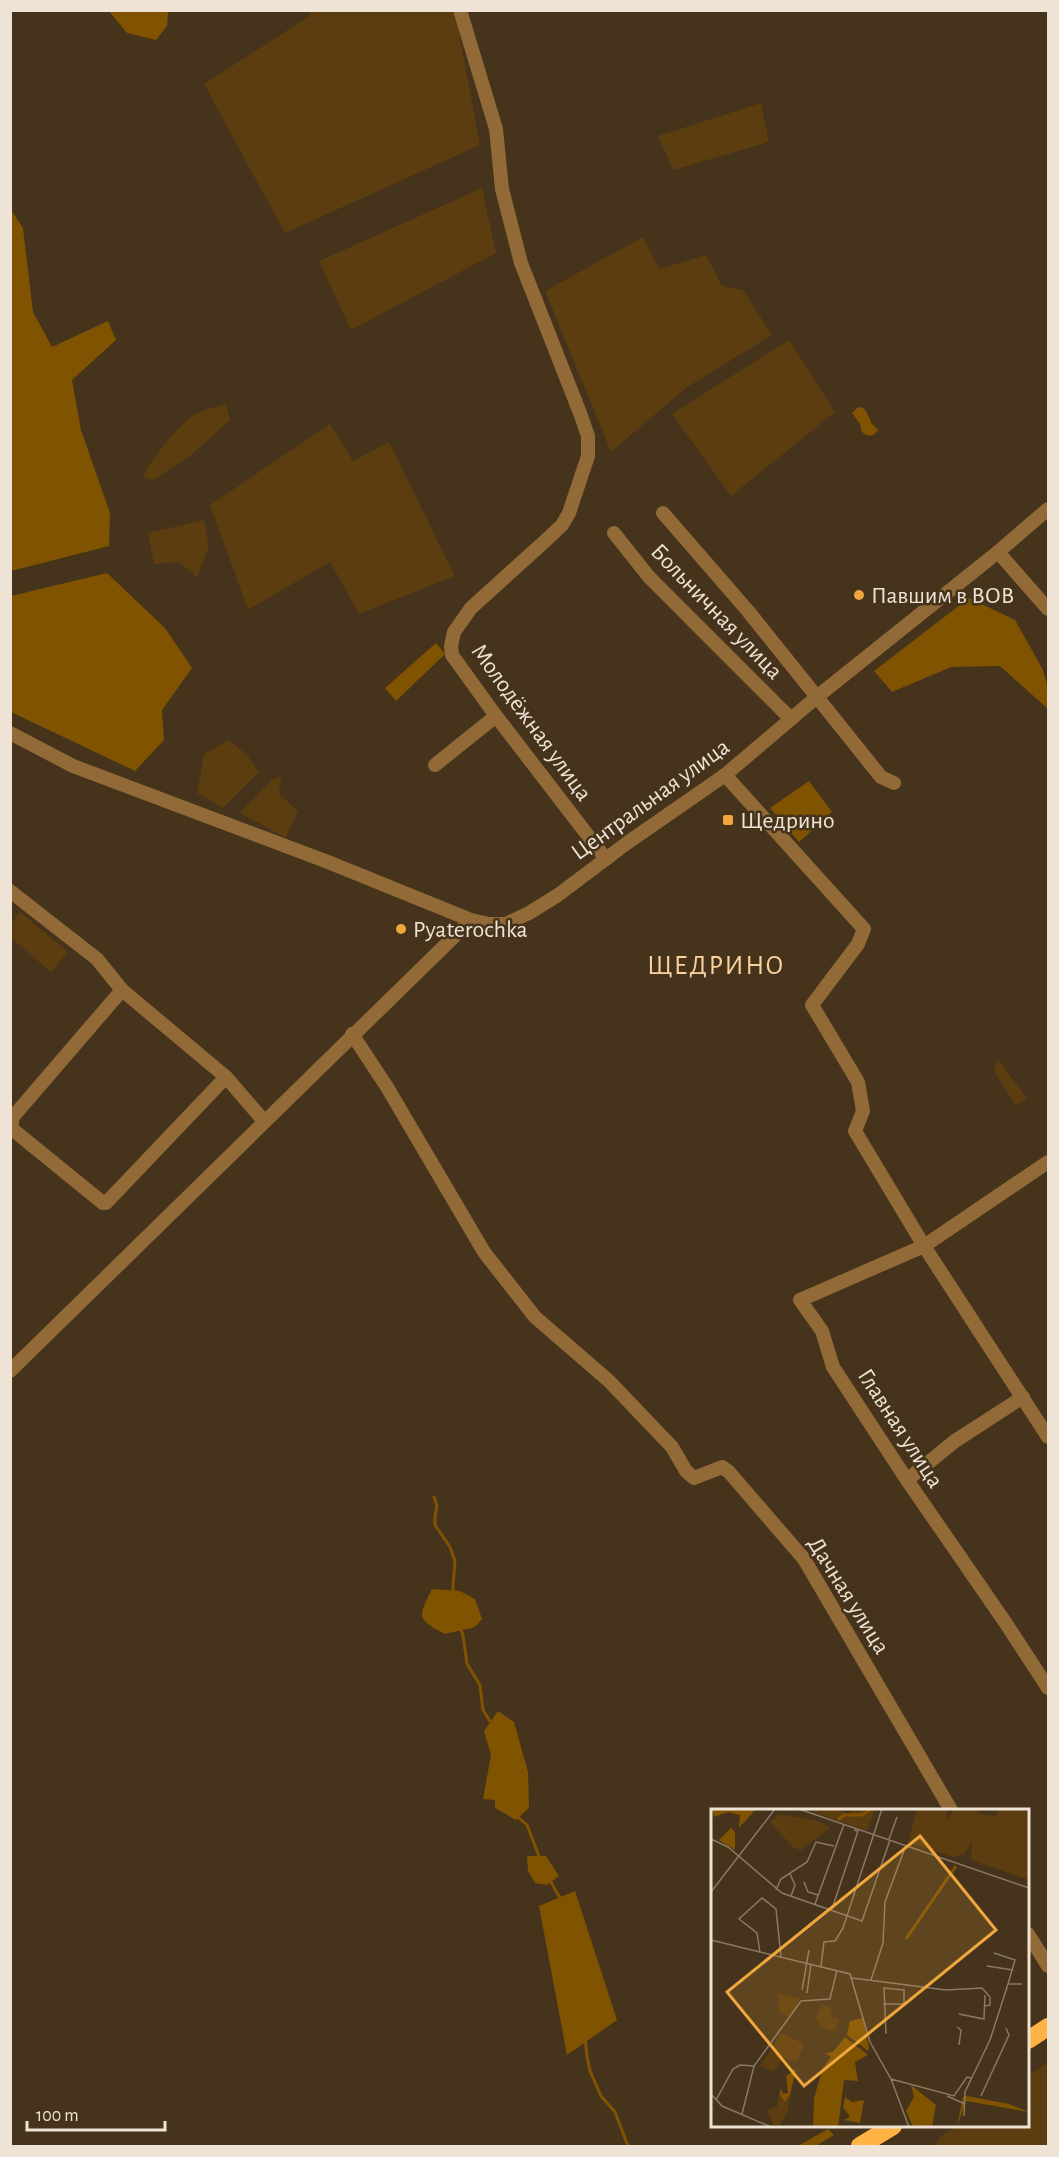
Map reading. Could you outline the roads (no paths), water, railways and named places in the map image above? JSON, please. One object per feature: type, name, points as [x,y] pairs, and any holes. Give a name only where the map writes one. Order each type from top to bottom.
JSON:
[{"type":"highway","points":[[1029,2039],[1048,2027]]},
{"type":"highway","points":[[860,2146],[891,2127]]},
{"type":"street","name":"Молодёжная улица","points":[[460,10],[496,129],[502,189],[521,263],[588,436],[588,456],[569,513],[562,525],[471,608],[454,632],[452,655],[606,859]]},
{"type":"street","name":"Центральная улица","points":[[10,733],[73,766],[221,821],[471,920],[489,924],[506,924],[539,907],[725,775],[818,696],[998,552],[1048,509]]},
{"type":"street","name":"Больничная улица","points":[[663,513],[748,611],[881,777],[894,783]]},
{"type":"street","name":"Больничная улица","points":[[614,533],[649,577],[791,719]]},
{"type":"street","points":[[998,552],[1048,609]]},
{"type":"street","points":[[435,765],[496,716]]},
{"type":"street","points":[[725,775],[864,929],[858,944],[812,1005],[858,1082],[863,1111],[855,1131],[924,1246],[1048,1437]]},
{"type":"street","points":[[10,891],[97,959],[122,990],[226,1077],[264,1121]]},
{"type":"street","points":[[10,1371],[471,920]]},
{"type":"street","points":[[122,990],[12,1118],[12,1129],[103,1203],[106,1203],[226,1077]]},
{"type":"street","name":"Дачная улица","points":[[352,1034],[387,1087],[484,1252],[535,1317],[603,1376],[672,1447],[686,1471],[694,1478],[722,1467],[729,1472],[804,1559],[950,1809]]},
{"type":"street","points":[[924,1246],[1048,1163]]},
{"type":"street","name":"Главная улица","points":[[924,1246],[800,1300],[822,1331],[834,1367],[907,1480],[1048,1688]]},
{"type":"street","points":[[907,1480],[955,1441],[1023,1397]]},
{"type":"street","points":[[1029,1936],[1048,1966]]},
{"type":"waterway","points":[[434,1497],[437,1506],[435,1525],[450,1547],[455,1561],[454,1611],[463,1635],[467,1664],[480,1685],[483,1710],[507,1748],[513,1763],[507,1796],[510,1810],[527,1825],[545,1872],[563,1903],[580,1990],[590,2071],[601,2096],[615,2112],[628,2146]]},
{"type":"place","name":"Павшим в ВОВ","points":[[859,595]]},
{"type":"place","name":"Щедрино","points":[[728,820]]},
{"type":"place","name":"Pyaterochka","points":[[401,929]]},
{"type":"district","name":"ЩЕДРИНО","points":[[716,965]]}]
